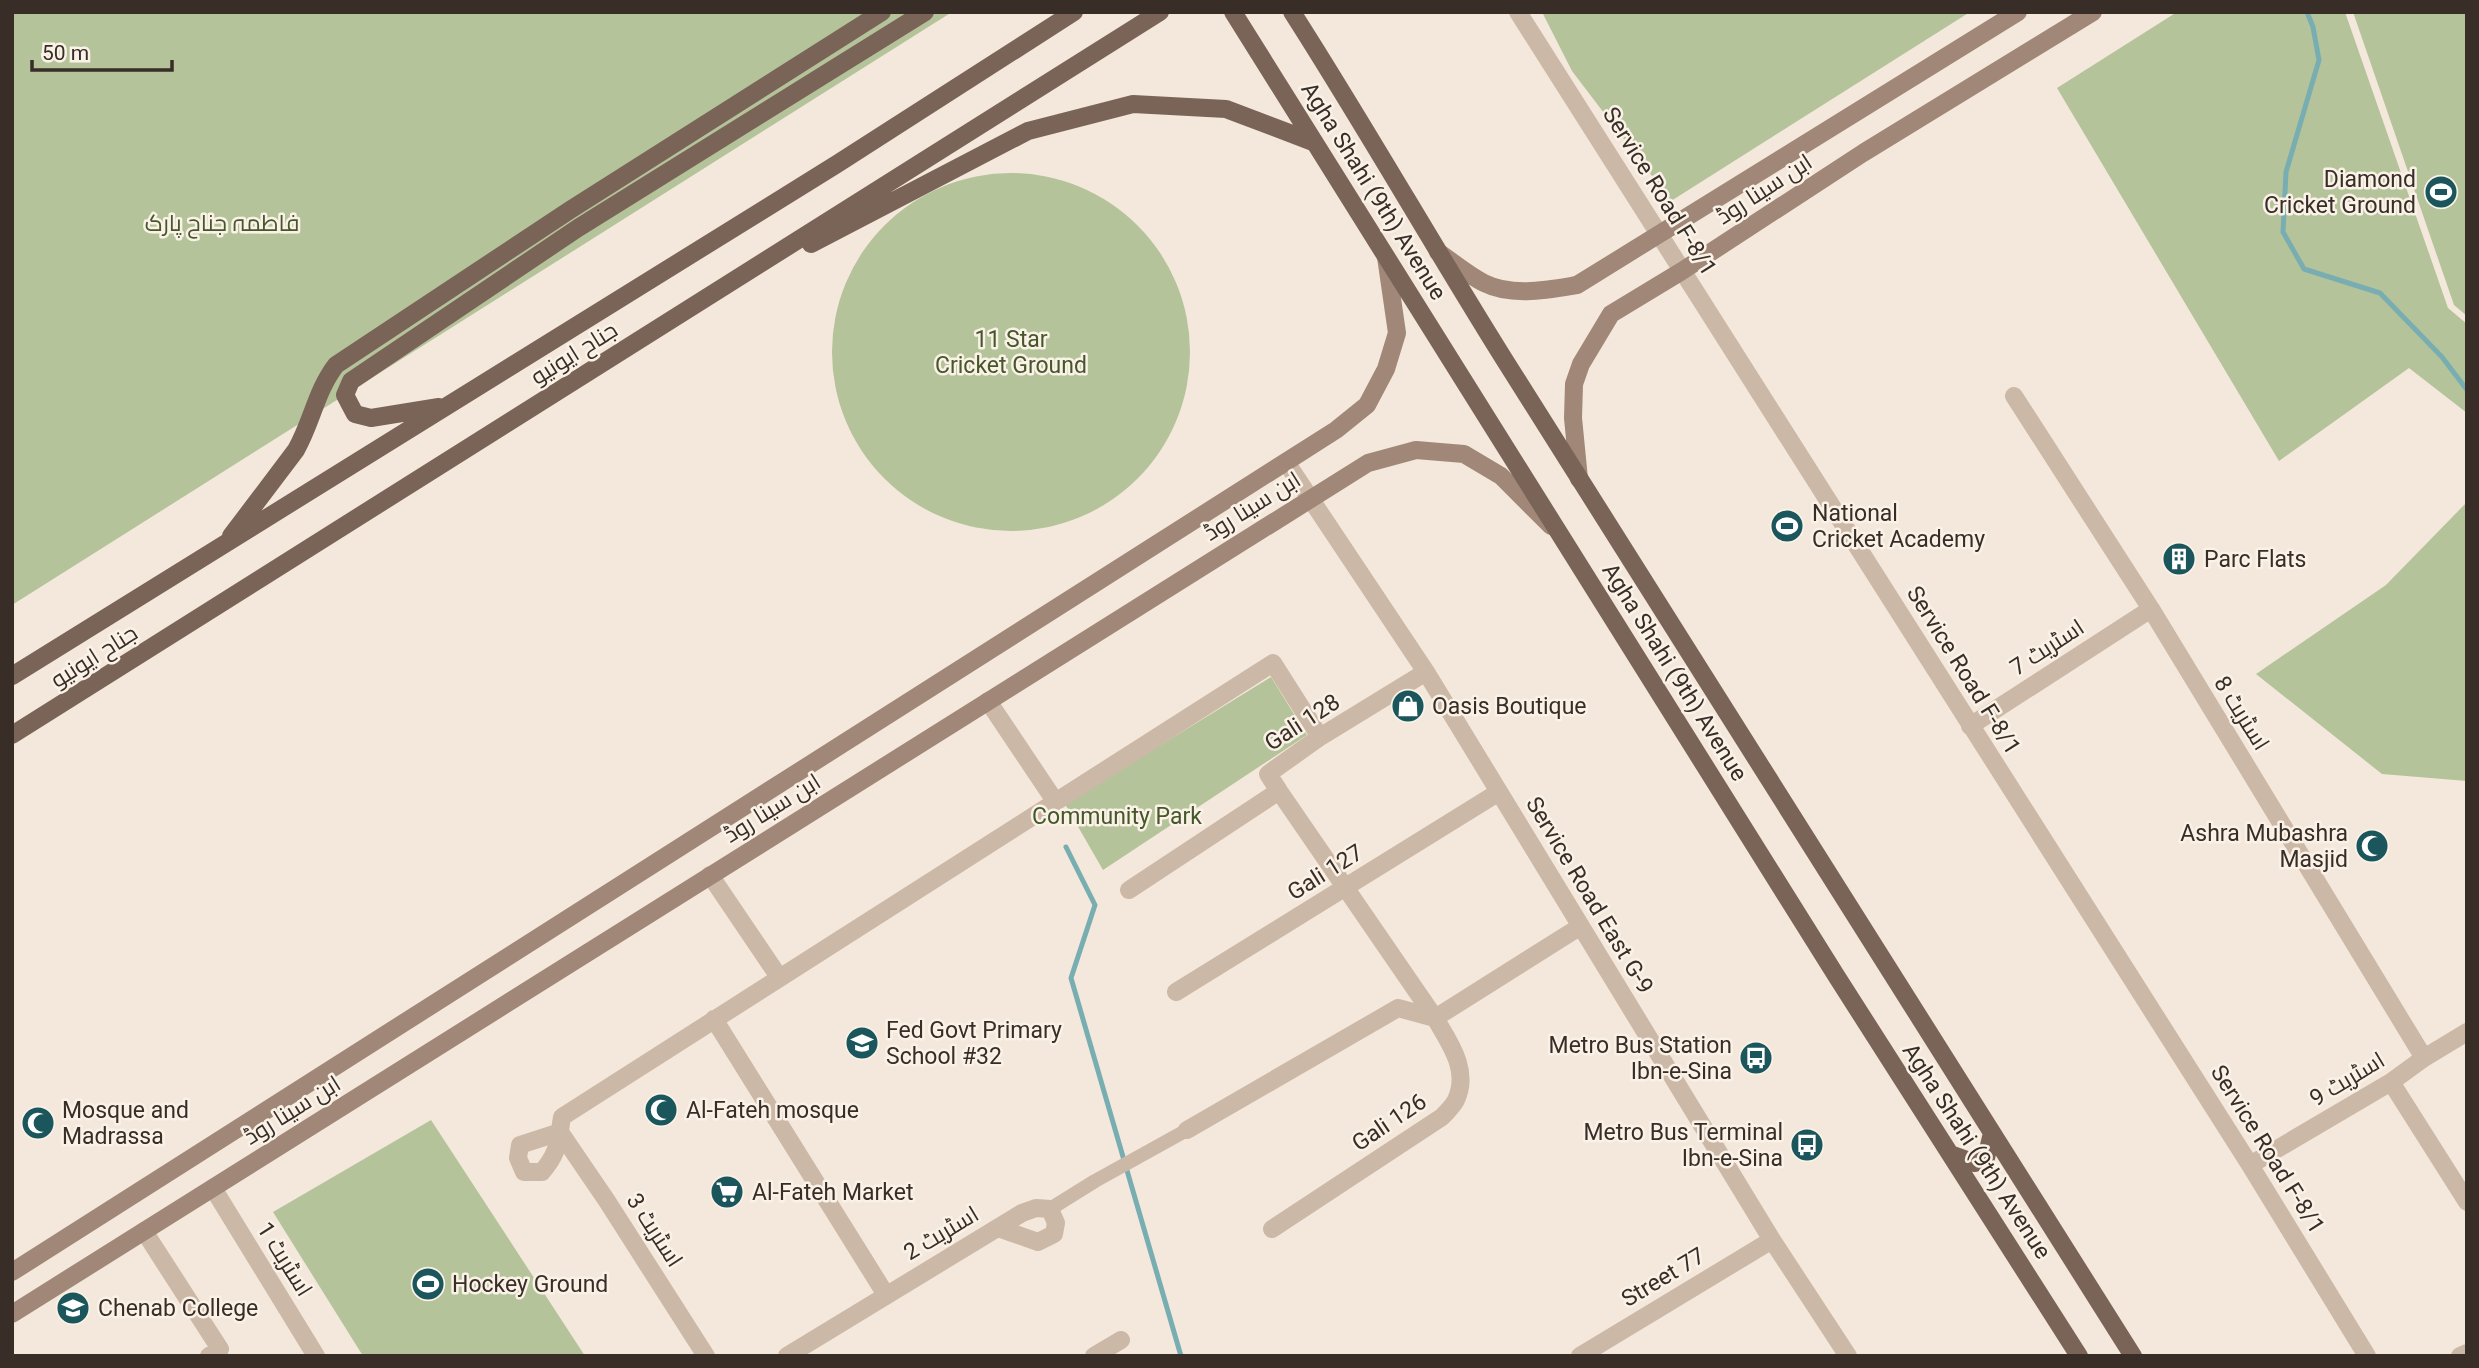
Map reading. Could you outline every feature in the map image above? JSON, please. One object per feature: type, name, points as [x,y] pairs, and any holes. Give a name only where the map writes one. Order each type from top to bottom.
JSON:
[{"type":"main road","points":[[225,545],[296,450],[324,380],[336,365],[570,210],[882,12]]},
{"type":"main road","points":[[447,406],[371,418],[355,414],[345,395],[351,382],[578,228],[925,12]]},
{"type":"main road","name":"جناح ایونیو","points":[[12,676],[836,164],[1074,12]]},
{"type":"main road","name":"جناح ایونیو","points":[[12,735],[1160,12]]},
{"type":"main road","name":"Agha Shahi (9th) Avenue","points":[[1233,12],[1560,536],[2076,1352]]},
{"type":"main road","name":"Agha Shahi (9th) Avenue","points":[[1292,12],[1579,479],[2133,1356]]},
{"type":"main road","name":"ابن سینا روڈ","points":[[1436,250],[1485,284],[1515,290],[1543,291],[1577,285],[2018,12]]},
{"type":"main road","name":"ابن سینا روڈ","points":[[1579,479],[1573,418],[1574,384],[1581,364],[1611,314],[1863,153],[2093,12]]},
{"type":"main road","points":[[708,298],[1028,131],[1133,104],[1226,109],[1313,142]]},
{"type":"main road","name":"ابن سینا روڈ","points":[[12,1272],[1336,430],[1367,405],[1386,369],[1398,333],[1386,257]]},
{"type":"main road","name":"ابن سینا روڈ","points":[[12,1314],[1368,463],[1416,450],[1464,454],[1501,476],[1560,536]]},
{"type":"main road","points":[[1950,1154],[1975,1163],[1986,1157],[1992,1133]]},
{"type":"main road","points":[[2109,1318],[2147,1356]]},
{"type":"street","name":"Service Road F-8/1","points":[[1518,12],[2250,1165],[2367,1356]]},
{"type":"street","name":"اسٹریٹ 8","points":[[2014,396],[2151,609],[2424,1058]]},
{"type":"street","name":"Service Road East G-9","points":[[1286,462],[1426,672],[1772,1240],[1848,1356]]},
{"type":"street","name":"اسٹریٹ 7","points":[[1970,726],[2151,609]]},
{"type":"street","points":[[886,1295],[714,1019],[1273,663],[1320,737]]},
{"type":"street","name":"Gali 128","points":[[1279,791],[1268,774],[1320,737],[1426,672]]},
{"type":"street","points":[[988,701],[1055,801]]},
{"type":"street","points":[[1129,890],[1279,791]]},
{"type":"street","name":"Gali 126","points":[[1272,1229],[1442,1117],[1456,1099],[1460,1079],[1458,1057],[1435,1018],[1279,791]]},
{"type":"street","name":"Gali 127","points":[[1176,992],[1499,792]]},
{"type":"street","points":[[710,875],[779,977]]},
{"type":"street","points":[[1050,1209],[1398,1008],[1435,1018],[1581,926]]},
{"type":"street","name":"اسٹریٹ 3","points":[[706,1356],[560,1132],[562,1117],[714,1019]]},
{"type":"street","name":"اسٹریٹ 9","points":[[2250,1165],[2391,1082],[2467,1032]]},
{"type":"street","points":[[2391,1082],[2467,1202]]},
{"type":"street","name":"اسٹریٹ 1","points":[[213,1188],[316,1356]]},
{"type":"street","name":"اسٹریٹ 2","points":[[787,1356],[886,1295],[1023,1213],[1036,1208],[1050,1209],[1056,1223],[1054,1234],[1038,1242],[998,1228]]},
{"type":"street","points":[[144,1231],[220,1349],[209,1356]]},
{"type":"street","name":"Street 77","points":[[1580,1356],[1772,1240]]},
{"type":"street","points":[[1094,1356],[1121,1340]]},
{"type":"street","points":[[2460,1356],[2467,1353]]},
{"type":"green space","name":"فاطمہ جناح پارک","points":[[12,12],[952,12],[12,605]]},
{"type":"green space","points":[[1542,12],[1970,12],[1671,201],[1572,71]]},
{"type":"green space","points":[[2177,12],[2345,12],[2448,308],[2467,324],[2467,413],[2409,368],[2279,461],[2057,88]]},
{"type":"green space","name":"Diamond Cricket Ground","points":[[2353,12],[2467,12],[2467,316],[2454,305]]},
{"type":"green space","name":"11 Star Cricket Ground","points":[[1011,173],[1046,176],[1080,186],[1111,203],[1138,225],[1160,252],[1177,283],[1187,317],[1190,352],[1187,387],[1177,421],[1160,452],[1138,479],[1111,501],[1080,518],[1046,528],[1011,531],[976,528],[942,518],[911,501],[884,479],[862,452],[845,421],[835,387],[832,352],[835,317],[845,283],[862,252],[884,225],[911,203],[942,186],[976,176]]},
{"type":"green space","points":[[2467,502],[2467,781],[2382,774],[2256,674],[2386,585]]},
{"type":"green space","name":"Community Park","points":[[1271,677],[1307,735],[1103,870],[1065,804]]},
{"type":"green space","name":"Hockey Ground","points":[[431,1120],[585,1356],[363,1356],[273,1212]]},
{"type":"waterway","points":[[2307,12],[2313,27],[2319,60],[2286,172],[2283,232],[2304,269],[2380,293],[2442,357],[2467,390]]},
{"type":"waterway","points":[[1066,847],[1095,905],[1071,978],[1181,1356]]},
{"type":"place","name":"Diamond Cricket Ground","points":[[2441,192]]},
{"type":"place","name":"National Cricket Academy","points":[[1787,526]]},
{"type":"place","name":"Parc Flats","points":[[2179,559]]},
{"type":"place","name":"Oasis Boutique","points":[[1408,706]]},
{"type":"place","name":"Ashra Mubashra Masjid","points":[[2372,846]]},
{"type":"place","name":"Fed Govt Primary School #32","points":[[862,1043]]},
{"type":"place","name":"Metro Bus Station Ibn-e-Sina","points":[[1756,1058]]},
{"type":"place","name":"Al-Fateh mosque","points":[[661,1110]]},
{"type":"place","name":"Mosque and Madrassa","points":[[38,1123]]},
{"type":"place","name":"Metro Bus Terminal Ibn-e-Sina","points":[[1807,1145]]},
{"type":"place","name":"Al-Fateh Market","points":[[727,1192]]},
{"type":"place","name":"Hockey Ground","points":[[428,1284]]},
{"type":"place","name":"Chenab College","points":[[73,1308]]}]
